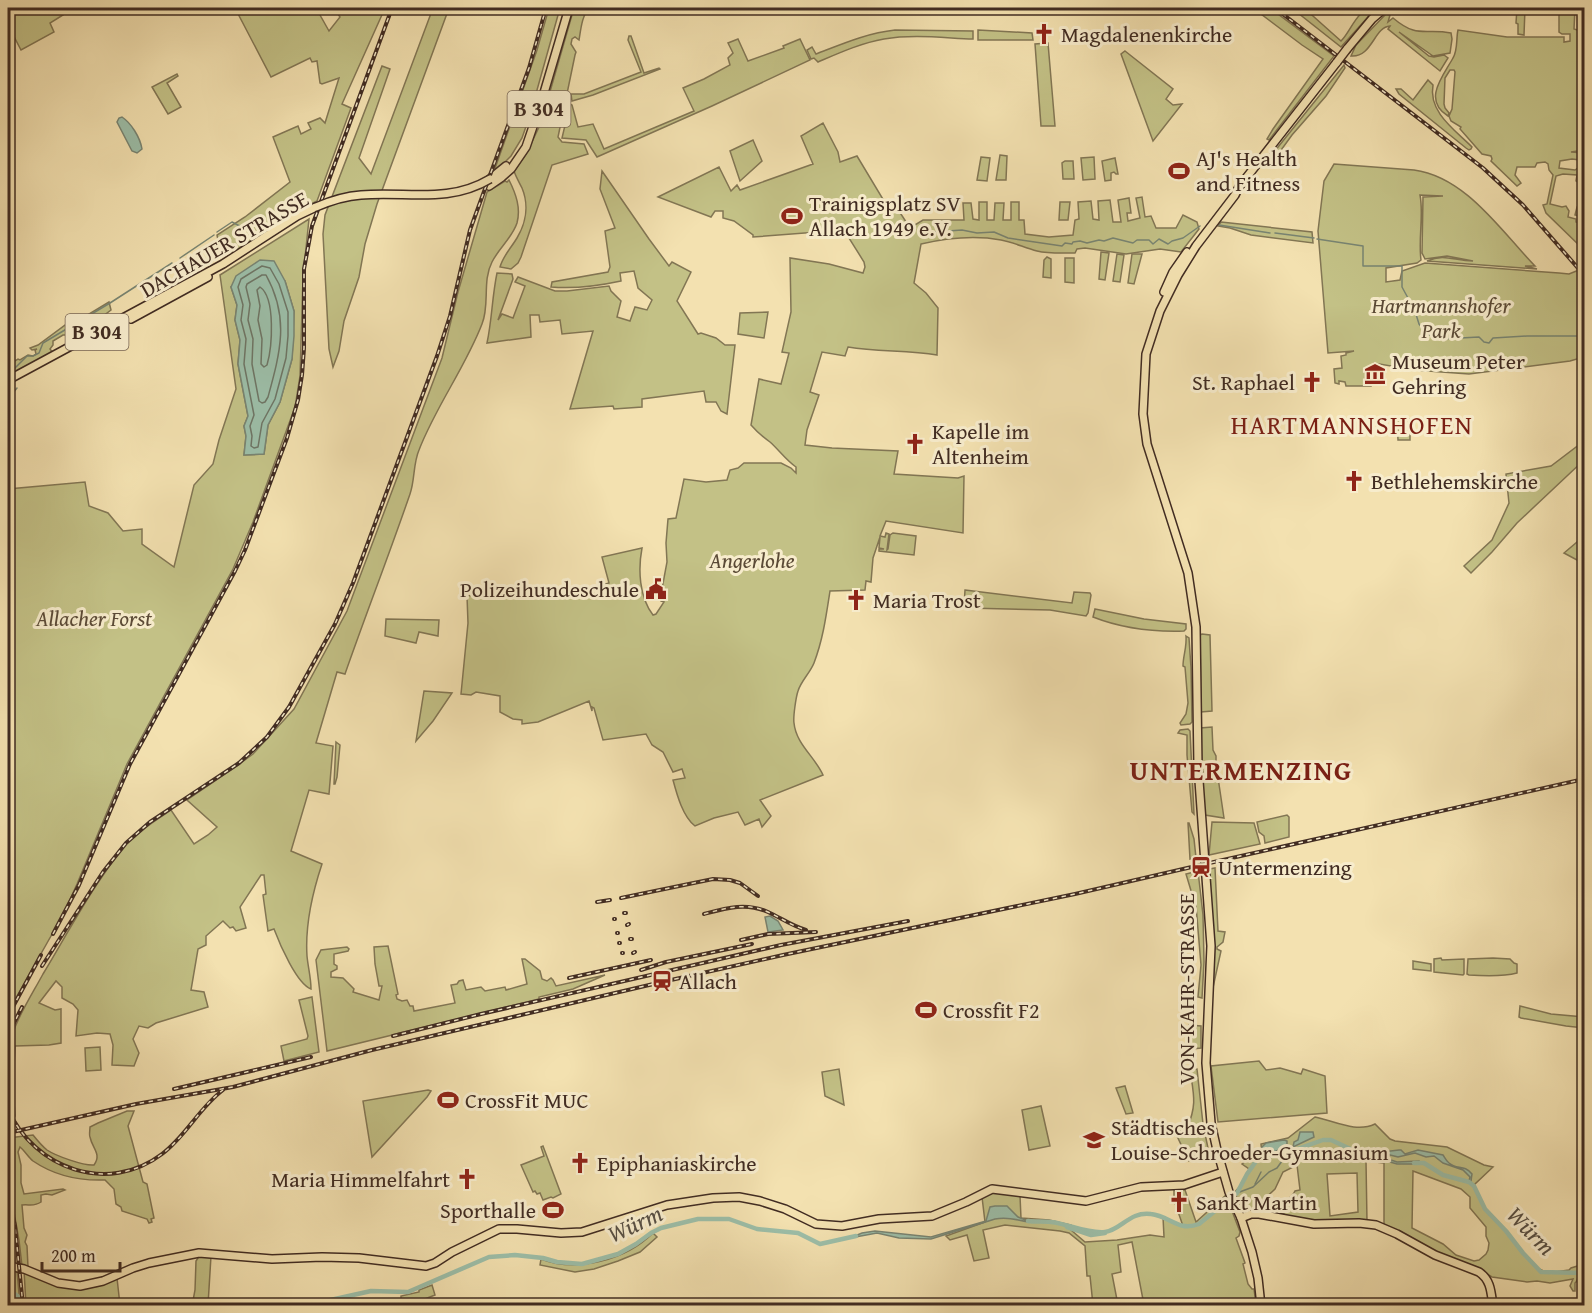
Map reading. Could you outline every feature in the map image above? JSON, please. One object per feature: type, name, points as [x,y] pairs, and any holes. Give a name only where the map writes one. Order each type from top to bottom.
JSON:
[{"type":"main road","name":"DACHAUER STRASSE","points":[[490,182],[510,163],[525,140],[564,8]]},
{"type":"main road","name":"DACHAUER STRASSE","points":[[8,383],[223,264],[297,216],[338,199],[361,195],[452,194],[467,191],[501,177],[511,169],[526,147],[569,8]]},
{"type":"main road","name":"VON-KAHR-STRASSE","points":[[1261,1305],[1252,1251],[1241,1218],[1221,1173],[1207,1086],[1211,944],[1198,767],[1195,615],[1183,554],[1141,429],[1145,360],[1160,310],[1196,246],[1347,49],[1384,9]]},
{"type":"main road","points":[[8,1266],[24,1269],[58,1283],[88,1285],[143,1264],[199,1253],[272,1259],[359,1258],[429,1265],[499,1229],[582,1232],[667,1205],[713,1198],[739,1197],[760,1201],[785,1209],[816,1224],[842,1226],[883,1219],[932,1216],[992,1190],[1086,1201],[1141,1187],[1186,1185],[1221,1173]]},
{"type":"main road","points":[[1241,1218],[1259,1214],[1314,1224],[1359,1223],[1382,1227],[1435,1255],[1484,1275],[1493,1305]]},
{"type":"green space","points":[[21,8],[58,8],[63,15],[50,23],[54,32],[21,50],[8,25],[8,20]]},
{"type":"green space","points":[[235,8],[316,8],[329,31],[340,17],[334,8],[385,8],[342,104],[351,108],[317,201],[295,212],[232,253],[218,240],[217,235],[245,217],[290,182],[273,137],[298,126],[301,134],[311,129],[308,123],[320,118],[325,123],[339,78],[320,83],[317,61],[312,62],[310,58],[271,77]]},
{"type":"green space","points":[[433,8],[449,8],[377,204],[333,367],[329,349],[323,234],[325,215],[382,66],[390,69],[359,158],[371,174]]},
{"type":"green space","points":[[549,8],[560,8],[530,115],[522,138],[511,156],[493,174],[537,50]]},
{"type":"green space","points":[[574,8],[589,8],[583,18],[579,40],[575,37],[572,39],[571,44],[576,52],[558,137],[562,142],[584,144],[588,154],[552,165],[518,263],[511,269],[500,267],[520,232],[526,214],[524,194],[514,171],[526,154],[541,123]]},
{"type":"green space","points":[[1253,8],[1270,8],[1334,56],[1269,140],[1267,139],[1273,129],[1323,59]]},
{"type":"green space","points":[[1304,8],[1341,41],[1359,15],[1376,8],[1341,47],[1298,13]]},
{"type":"green space","points":[[1517,8],[1525,8],[1524,35],[1518,34]]},
{"type":"green space","points":[[1559,8],[1575,8],[1574,29],[1584,29],[1584,150],[1571,152],[1584,153],[1584,186],[1576,181],[1577,175],[1556,176],[1550,204],[1566,206],[1569,211],[1568,217],[1576,219],[1576,222],[1582,224],[1584,217],[1584,250],[1546,213],[1543,205],[1547,204],[1553,175],[1548,164],[1545,162],[1537,163],[1535,167],[1517,167],[1515,175],[1521,183],[1517,186],[1491,161],[1491,156],[1482,154],[1460,129],[1461,127],[1451,121],[1449,116],[1452,109],[1454,70],[1450,70],[1445,78],[1444,104],[1449,113],[1448,116],[1440,110],[1436,103],[1440,80],[1455,55],[1458,30],[1507,37],[1564,37],[1564,42],[1570,41],[1570,34],[1559,32]],"holes":[[[1580,160],[1583,162],[1582,165],[1575,170],[1559,168],[1560,161]]]},
{"type":"green space","points":[[1386,14],[1390,15],[1388,22],[1393,18],[1415,31],[1451,33],[1450,53],[1433,56],[1399,32],[1429,56],[1434,57],[1444,55],[1448,58],[1440,71],[1388,29],[1390,26],[1380,31],[1364,52],[1351,56],[1356,45]]},
{"type":"green space","points":[[895,30],[973,31],[973,39],[917,37],[884,39],[818,62],[814,58],[811,59],[807,50],[812,47],[816,54],[865,36]]},
{"type":"green space","points":[[978,30],[1032,33],[1033,40],[978,40]]},
{"type":"green space","points":[[631,36],[644,73],[660,69],[572,101],[571,94],[584,94],[641,72],[628,40]]},
{"type":"green space","points":[[738,39],[748,61],[784,48],[783,46],[800,39],[810,60],[597,157],[586,140],[562,138],[570,104],[578,127],[593,124],[604,149],[694,111],[683,88],[730,65],[728,58],[733,53],[728,43]]},
{"type":"green space","points":[[1048,43],[1055,126],[1041,126],[1035,44]]},
{"type":"green space","points":[[1125,51],[1173,89],[1166,99],[1173,105],[1182,104],[1153,141],[1121,54]]},
{"type":"green space","points":[[1344,65],[1345,68],[1326,96],[1276,157],[1272,168],[1267,165],[1266,162]]},
{"type":"green space","points":[[177,74],[178,76],[167,83],[181,107],[168,114],[152,87]]},
{"type":"green space","points":[[1428,80],[1433,85],[1435,104],[1439,112],[1444,120],[1472,147],[1471,149],[1466,148],[1399,94],[1396,89],[1401,89],[1413,100]]},
{"type":"green space","name":"Angerlohe","points":[[823,123],[838,152],[840,162],[857,156],[890,211],[899,211],[910,228],[923,220],[964,220],[963,203],[971,203],[973,219],[979,220],[979,202],[987,202],[987,220],[994,220],[995,203],[1004,203],[1003,220],[1011,220],[1011,202],[1019,202],[1019,220],[1024,220],[1025,234],[1049,237],[1073,235],[1075,220],[1079,219],[1078,202],[1091,201],[1093,219],[1099,220],[1098,201],[1110,200],[1113,222],[1121,222],[1118,200],[1129,198],[1131,213],[1127,213],[1128,221],[1140,218],[1136,198],[1142,197],[1145,217],[1151,216],[1156,228],[1176,228],[1183,215],[1197,222],[1199,229],[1181,252],[1160,249],[1126,254],[1085,248],[1077,249],[1075,253],[1051,253],[991,238],[971,237],[921,244],[914,283],[938,308],[937,355],[848,347],[845,356],[822,352],[810,392],[819,395],[807,430],[805,445],[898,451],[894,474],[958,478],[964,476],[963,533],[886,521],[880,536],[885,537],[886,533],[889,534],[887,550],[890,535],[893,533],[916,536],[914,555],[879,551],[879,549],[884,549],[879,548],[880,537],[873,558],[871,582],[866,581],[865,590],[830,591],[817,654],[797,694],[794,716],[795,731],[823,775],[760,800],[771,816],[762,827],[759,819],[745,825],[738,812],[695,826],[684,811],[673,780],[685,778],[682,769],[673,772],[663,752],[652,745],[646,734],[603,740],[594,708],[592,707],[592,711],[589,701],[538,722],[522,724],[522,720],[513,719],[500,712],[500,696],[476,692],[471,695],[461,694],[468,623],[467,596],[536,589],[578,595],[585,590],[609,583],[602,557],[642,548],[640,574],[642,591],[648,608],[653,615],[656,614],[664,602],[661,601],[663,594],[661,594],[667,562],[668,519],[676,518],[684,479],[706,482],[727,480],[730,470],[744,463],[781,463],[796,473],[796,467],[751,425],[759,379],[781,384],[789,353],[782,352],[791,312],[790,258],[829,264],[863,273],[864,262],[844,230],[753,237],[734,221],[723,218],[723,211],[715,211],[711,217],[658,197],[719,167],[731,191],[737,185],[740,190],[813,164],[801,136]]},
{"type":"green space","points":[[753,140],[762,161],[740,181],[730,151]]},
{"type":"green space","points":[[1000,155],[1007,156],[1006,180],[996,180]]},
{"type":"green space","points":[[981,157],[990,158],[987,181],[977,180]]},
{"type":"green space","points":[[1094,157],[1095,179],[1083,180],[1081,158]]},
{"type":"green space","points":[[1115,158],[1118,174],[1111,173],[1111,180],[1105,181],[1102,161]]},
{"type":"green space","points":[[1073,161],[1074,179],[1063,179],[1062,163]]},
{"type":"green space","name":"Hartmannshofer Park","points":[[1334,164],[1414,170],[1450,183],[1481,207],[1535,266],[1525,266],[1537,269],[1427,261],[1444,257],[1473,261],[1447,256],[1425,259],[1422,253],[1423,197],[1443,196],[1420,195],[1421,260],[1417,263],[1386,268],[1386,282],[1400,280],[1402,271],[1425,263],[1569,274],[1579,270],[1584,277],[1584,357],[1570,361],[1469,374],[1414,370],[1374,363],[1371,371],[1371,386],[1346,386],[1345,382],[1339,381],[1339,384],[1335,383],[1334,369],[1342,368],[1341,356],[1354,351],[1328,353],[1318,231],[1324,181]]},
{"type":"green space","points":[[602,171],[669,266],[672,262],[691,272],[677,301],[698,334],[716,338],[725,345],[735,345],[727,414],[721,411],[716,402],[706,402],[704,391],[642,399],[642,407],[614,409],[613,406],[570,409],[593,331],[562,334],[560,320],[540,322],[539,315],[530,315],[531,337],[487,343],[497,273],[512,274],[513,279],[498,320],[502,314],[513,318],[525,286],[515,282],[518,277],[555,291],[609,286],[621,301],[617,317],[630,321],[635,307],[647,310],[652,300],[638,288],[634,271],[620,273],[621,281],[612,283],[595,286],[551,287],[552,282],[608,272],[610,267],[605,231],[615,228],[600,189]]},
{"type":"green space","points":[[509,180],[517,201],[517,223],[489,269],[486,309],[482,324],[419,450],[412,489],[345,674],[337,672],[316,743],[333,746],[329,794],[309,790],[291,851],[322,864],[308,921],[307,956],[311,989],[300,980],[295,972],[274,929],[268,931],[263,895],[266,894],[264,875],[261,875],[240,907],[246,928],[236,931],[223,921],[206,936],[206,945],[198,949],[191,990],[204,992],[208,1007],[156,1023],[148,1028],[139,1026],[133,1039],[139,1053],[134,1066],[112,1065],[113,1045],[110,1034],[76,1036],[78,1010],[62,998],[62,987],[56,981],[39,1003],[55,1010],[61,1009],[61,1043],[15,1046],[13,1088],[15,1116],[13,1117],[8,1104],[8,1049],[14,1029],[43,974],[97,884],[127,843],[171,810],[194,844],[217,827],[187,800],[253,754],[294,709],[347,611],[442,358],[458,292],[487,192]]},
{"type":"green space","points":[[1060,202],[1070,202],[1068,220],[1059,220]]},
{"type":"green space","points":[[1584,206],[1584,217],[1575,215],[1577,207],[1583,208]]},
{"type":"green space","name":"Allacher Forst","points":[[309,219],[303,277],[300,376],[295,407],[253,522],[233,569],[127,764],[64,913],[8,1012],[8,489],[85,482],[89,506],[108,513],[123,531],[142,529],[142,544],[174,567],[194,485],[213,464],[236,389],[220,275]],"holes":[[[285,281],[294,311],[292,359],[280,402],[268,425],[264,454],[244,455],[246,436],[244,426],[248,416],[238,364],[240,340],[235,320],[237,305],[231,287]]]},
{"type":"green space","points":[[1221,222],[1312,232],[1313,243],[1251,235],[1218,226]]},
{"type":"green space","points":[[1101,252],[1109,253],[1105,280],[1099,279]]},
{"type":"green space","points":[[1117,254],[1124,255],[1120,282],[1113,281]]},
{"type":"green space","points":[[1132,254],[1142,254],[1134,284],[1128,283]]},
{"type":"green space","points":[[1047,257],[1051,259],[1051,278],[1043,277],[1044,260]]},
{"type":"green space","points":[[1065,258],[1074,258],[1074,283],[1065,282]]},
{"type":"green space","points":[[109,302],[111,310],[53,341],[50,349],[53,353],[8,379],[8,365],[28,355],[36,354],[37,349],[30,348],[38,345],[72,320],[76,322]]},
{"type":"green space","points":[[768,312],[764,338],[738,334],[740,313]]},
{"type":"green space","points":[[1397,418],[1410,419],[1410,440],[1398,440]]},
{"type":"green space","points":[[1584,441],[1584,460],[1517,523],[1471,573],[1464,566],[1492,540],[1509,503],[1506,474],[1551,466]]},
{"type":"green space","points":[[1583,537],[1584,539],[1584,562],[1564,553]]},
{"type":"green space","points":[[965,590],[1072,603],[1074,592],[1091,595],[1086,616],[1050,610],[967,608],[964,607]]},
{"type":"green space","points":[[1095,609],[1144,619],[1186,624],[1186,629],[1184,631],[1161,631],[1126,627],[1093,617]]},
{"type":"green space","points":[[386,619],[439,620],[438,636],[419,632],[416,643],[385,636]]},
{"type":"green space","points":[[1200,635],[1210,635],[1212,711],[1201,712]]},
{"type":"green space","points":[[1186,636],[1189,638],[1192,722],[1181,725],[1188,703],[1185,667],[1183,666]]},
{"type":"green space","points":[[424,691],[452,693],[416,741]]},
{"type":"green space","points":[[1212,727],[1213,750],[1216,756],[1224,818],[1205,815],[1200,728]]},
{"type":"green space","points":[[1180,730],[1190,731],[1194,814],[1192,812],[1187,735],[1178,733]]},
{"type":"green space","points":[[336,742],[340,745],[337,777],[334,784]]},
{"type":"green space","points":[[1287,815],[1289,817],[1289,837],[1265,843],[1257,822]]},
{"type":"green space","points":[[1212,822],[1254,823],[1260,844],[1209,855]]},
{"type":"green space","points":[[1188,823],[1194,839],[1196,858],[1190,859]]},
{"type":"green space","points":[[1215,868],[1218,931],[1225,932],[1223,942],[1217,947],[1221,951],[1212,992],[1209,874],[1210,869]]},
{"type":"green space","points":[[1198,871],[1203,915],[1202,998],[1198,997],[1201,965],[1195,894],[1192,894],[1186,874]]},
{"type":"green space","points":[[388,946],[398,994],[397,999],[407,1000],[410,1006],[413,1006],[414,1011],[455,1003],[451,985],[463,980],[466,990],[481,987],[485,991],[505,987],[506,990],[527,984],[522,959],[540,971],[542,979],[547,981],[551,978],[556,986],[605,975],[573,989],[539,997],[539,999],[327,1051],[316,960],[321,950],[347,947],[348,951],[334,954],[334,964],[337,969],[331,972],[331,977],[343,978],[354,989],[353,992],[379,1000],[382,986],[379,986],[374,947]]},
{"type":"green space","points":[[1441,958],[1442,960],[1464,959],[1464,974],[1434,972],[1434,959]]},
{"type":"green space","points":[[1468,959],[1510,959],[1517,964],[1517,973],[1493,976],[1467,974]]},
{"type":"green space","points":[[1413,961],[1431,964],[1431,971],[1413,969]]},
{"type":"green space","points":[[312,997],[319,1052],[284,1061],[281,1046],[307,1039],[299,1000]]},
{"type":"green space","points":[[1520,1006],[1551,1014],[1584,1017],[1584,1028],[1521,1018],[1519,1017]]},
{"type":"green space","points":[[1189,1025],[1201,1026],[1201,1048],[1192,1049]]},
{"type":"green space","points":[[100,1047],[101,1070],[86,1071],[85,1048]]},
{"type":"green space","points":[[1259,1061],[1266,1070],[1280,1068],[1301,1074],[1303,1069],[1325,1076],[1327,1113],[1218,1122],[1211,1066]]},
{"type":"green space","points":[[839,1069],[844,1105],[825,1096],[822,1072]]},
{"type":"green space","points":[[1197,1069],[1203,1124],[1209,1153],[1189,1161],[1175,1132],[1187,1129],[1194,1100],[1190,1070]]},
{"type":"green space","points":[[1125,1086],[1133,1113],[1126,1114],[1116,1088]]},
{"type":"green space","points":[[431,1091],[427,1097],[372,1157],[363,1101]]},
{"type":"green space","points":[[1041,1106],[1050,1146],[1029,1150],[1022,1110]]},
{"type":"green space","points":[[127,1111],[134,1111],[128,1126],[143,1182],[147,1184],[154,1218],[151,1219],[152,1222],[149,1223],[147,1219],[122,1211],[121,1207],[116,1204],[114,1189],[105,1180],[86,1180],[59,1174],[33,1161],[20,1147],[18,1152],[24,1194],[65,1190],[52,1195],[41,1195],[41,1202],[36,1204],[22,1205],[24,1228],[27,1235],[25,1242],[28,1267],[30,1268],[22,1266],[8,1188],[8,1138],[33,1135],[43,1147],[63,1158],[94,1165],[97,1154],[90,1136],[90,1127]]},
{"type":"green space","points":[[1315,1117],[1353,1127],[1375,1124],[1395,1141],[1447,1147],[1493,1167],[1474,1185],[1486,1210],[1535,1267],[1548,1273],[1569,1270],[1584,1264],[1584,1279],[1581,1279],[1584,1282],[1584,1288],[1580,1291],[1577,1280],[1575,1291],[1573,1291],[1570,1286],[1573,1279],[1550,1283],[1492,1277],[1438,1254],[1384,1226],[1384,1163],[1366,1161],[1367,1222],[1312,1223],[1284,1214],[1244,1209],[1234,1193],[1249,1169],[1242,1164],[1262,1154],[1261,1144],[1288,1138]],"holes":[[[1297,1165],[1300,1190],[1295,1191],[1287,1199],[1267,1203],[1267,1211],[1260,1210],[1259,1204],[1275,1189],[1283,1172]],[[1413,1171],[1461,1189],[1470,1197],[1470,1208],[1486,1227],[1488,1250],[1479,1260],[1474,1261],[1456,1255],[1443,1244],[1412,1228]],[[1357,1173],[1358,1212],[1330,1216],[1327,1174]]]},
{"type":"green space","points":[[543,1146],[561,1194],[543,1200],[540,1193],[533,1192],[521,1165],[544,1156],[541,1147]]},
{"type":"green space","points":[[1174,1190],[1185,1190],[1196,1222],[1226,1195],[1240,1232],[1236,1238],[1245,1263],[1243,1264],[1248,1284],[1254,1289],[1256,1305],[1144,1305],[1132,1242],[1118,1245],[1121,1272],[1112,1274],[1118,1305],[1093,1305],[1090,1276],[1087,1276],[1085,1246],[1069,1233],[1005,1225],[983,1230],[989,1258],[974,1261],[967,1235],[950,1240],[946,1236],[985,1222],[982,1197],[996,1192],[1020,1196],[1021,1218],[1049,1220],[1071,1225],[1071,1230],[1085,1242],[1150,1235],[1164,1237],[1163,1217],[1183,1226],[1174,1200]]},
{"type":"green space","points":[[8,1206],[12,1226],[16,1265],[8,1264]]},
{"type":"green space","points":[[653,1233],[657,1237],[640,1252],[594,1269],[575,1272],[540,1265],[541,1259],[570,1265],[615,1257]]},
{"type":"green space","points":[[200,1255],[211,1256],[208,1305],[192,1306],[196,1261]]},
{"type":"green space","points":[[24,1270],[61,1286],[117,1278],[120,1305],[26,1305]]},
{"type":"green space","points":[[8,1271],[17,1271],[20,1305],[8,1305]]},
{"type":"green space","points":[[432,1285],[435,1295],[417,1302],[401,1304],[401,1296],[419,1292]]},
{"type":"water","points":[[122,117],[132,127],[139,140],[142,149],[137,153],[132,151],[117,122]]},
{"type":"water","points":[[260,260],[274,261],[285,281],[294,311],[294,336],[292,359],[280,402],[268,425],[264,454],[244,455],[246,436],[244,426],[248,416],[238,364],[240,340],[235,320],[237,305],[231,287],[236,276]]},
{"type":"water","points":[[770,916],[778,921],[783,930],[768,932],[765,917]]},
{"type":"water","points":[[1300,1132],[1313,1132],[1314,1137],[1293,1147],[1294,1142],[1298,1140]]},
{"type":"water","points":[[1284,1140],[1287,1144],[1279,1150],[1262,1151],[1266,1143]]},
{"type":"water","points":[[1373,1149],[1374,1153],[1401,1150],[1405,1154],[1418,1150],[1443,1155],[1452,1165],[1469,1171],[1472,1174],[1471,1181],[1463,1170],[1443,1163],[1434,1156],[1426,1157],[1415,1153],[1398,1157],[1382,1153],[1376,1155],[1397,1162],[1419,1161],[1419,1164],[1397,1164],[1365,1155]]},
{"type":"water","points":[[1007,1206],[1018,1217],[1031,1222],[1010,1218],[995,1219],[931,1239],[899,1238],[877,1233],[850,1238],[875,1231],[931,1237],[986,1221],[990,1207]]},
{"type":"waterway","points":[[217,232],[232,222],[253,233]]},
{"type":"waterway","points":[[1219,225],[1270,233]]},
{"type":"waterway","points":[[925,231],[994,232],[1008,238],[1062,246],[1065,243],[1072,244],[1080,241],[1087,243],[1113,238],[1133,243],[1137,240],[1149,240],[1153,244],[1159,239],[1168,244],[1183,238],[1200,226]]},
{"type":"waterway","points":[[1275,233],[1314,238]]},
{"type":"waterway","points":[[180,258],[214,235]]},
{"type":"waterway","points":[[1317,239],[1363,246],[1363,266],[1402,266],[1402,287],[1419,324],[1427,334],[1442,339],[1479,337],[1489,343],[1493,338],[1584,336]]},
{"type":"waterway","points":[[8,369],[14,369],[27,356],[39,353],[43,343],[172,263]]},
{"type":"waterway","points":[[8,399],[17,388]]},
{"type":"waterway","name":"Würm","points":[[1247,1174],[1261,1157],[1280,1155],[1323,1140],[1331,1140],[1357,1152],[1371,1155]]},
{"type":"waterway","name":"Würm","points":[[1237,1193],[1253,1187],[1269,1172],[1277,1168],[1282,1161],[1283,1154]]},
{"type":"waterway","name":"Würm","points":[[1414,1163],[1424,1163],[1443,1175],[1469,1182],[1474,1186],[1485,1209],[1541,1272],[1584,1273]]},
{"type":"waterway","name":"Würm","points":[[1255,1184],[1261,1172]]},
{"type":"waterway","name":"Würm","points":[[1028,1221],[1051,1222],[1092,1232],[1105,1232],[1111,1231],[1137,1215],[1151,1214],[1180,1225],[1192,1226],[1199,1224],[1237,1193],[1246,1176]]},
{"type":"waterway","name":"Würm","points":[[298,1306],[371,1291],[408,1292],[489,1257],[515,1255],[582,1264],[618,1254],[661,1228],[698,1219],[729,1219],[757,1229],[798,1233],[820,1244],[856,1236]]},
{"type":"waterway","name":"Würm","points":[[1067,1227],[1091,1235],[1105,1233]]},
{"type":"waterway","name":"Würm","points":[[8,1290],[32,1306]]},
{"type":"waterway","name":"Würm","points":[[324,1306],[326,1301]]},
{"type":"railway","points":[[53,934],[79,885],[130,764],[245,550],[287,438],[298,400],[302,375],[304,269],[312,226],[392,8]]},
{"type":"railway","points":[[42,966],[103,872],[126,843],[150,822],[239,763],[267,737],[289,707],[335,624],[353,583],[437,356],[450,316],[470,230],[529,68],[546,8]]},
{"type":"railway","points":[[1275,8],[1483,168],[1523,205],[1584,275]]},
{"type":"railway","points":[[8,1133],[136,1104],[233,1087],[372,1050],[662,982],[1075,894],[1584,779]]},
{"type":"railway","points":[[621,898],[713,879],[740,883],[758,896]]},
{"type":"railway","points":[[597,902],[610,900]]},
{"type":"railway","points":[[704,914],[728,908],[752,907],[806,930]]},
{"type":"railway","points":[[393,1036],[781,945],[908,921]]},
{"type":"railway","points":[[741,940],[768,934],[816,932]]},
{"type":"railway","points":[[641,970],[666,962],[752,944]]},
{"type":"railway","points":[[8,1016],[41,955]]},
{"type":"railway","points":[[569,978],[651,960]]},
{"type":"railway","points":[[8,1035],[22,1007]]},
{"type":"railway","points":[[174,1089],[311,1057]]},
{"type":"railway","points":[[8,1109],[20,1130],[35,1147],[54,1160],[74,1169],[96,1174],[119,1173],[141,1166],[171,1147],[214,1097],[223,1090]]},
{"type":"railway","points":[[8,1194],[15,1226],[23,1306]]},
{"type":"place","name":"Magdalenenkirche","points":[[1044,34]]},
{"type":"place","name":"AJ's Health and Fitness","points":[[1179,171]]},
{"type":"place","name":"Trainigsplatz SV Allach 1949 e.V.","points":[[792,216]]},
{"type":"place","name":"Museum Peter Gehring","points":[[1375,374]]},
{"type":"place","name":"St. Raphael","points":[[1312,382]]},
{"type":"place","name":"Kapelle im Altenheim","points":[[915,444]]},
{"type":"place","name":"Bethlehemskirche","points":[[1354,481]]},
{"type":"place","name":"Polizeihundeschule","points":[[656,589]]},
{"type":"place","name":"Maria Trost","points":[[856,600]]},
{"type":"place","name":"Untermenzing","points":[[1201,867]]},
{"type":"place","name":"Allach","points":[[662,981]]},
{"type":"place","name":"Crossfit F2","points":[[926,1010]]},
{"type":"place","name":"CrossFit MUC","points":[[448,1100]]},
{"type":"place","name":"Städtisches Louise-Schroeder-Gymnasium","points":[[1094,1140]]},
{"type":"place","name":"Epiphaniaskirche","points":[[580,1163]]},
{"type":"place","name":"Maria Himmelfahrt","points":[[467,1179]]},
{"type":"place","name":"Sankt Martin","points":[[1179,1202]]},
{"type":"place","name":"Sporthalle","points":[[553,1210]]},
{"type":"district","name":"HARTMANNSHOFEN","points":[[1352,425]]},
{"type":"district","name":"UNTERMENZING","points":[[1241,770]]}]
